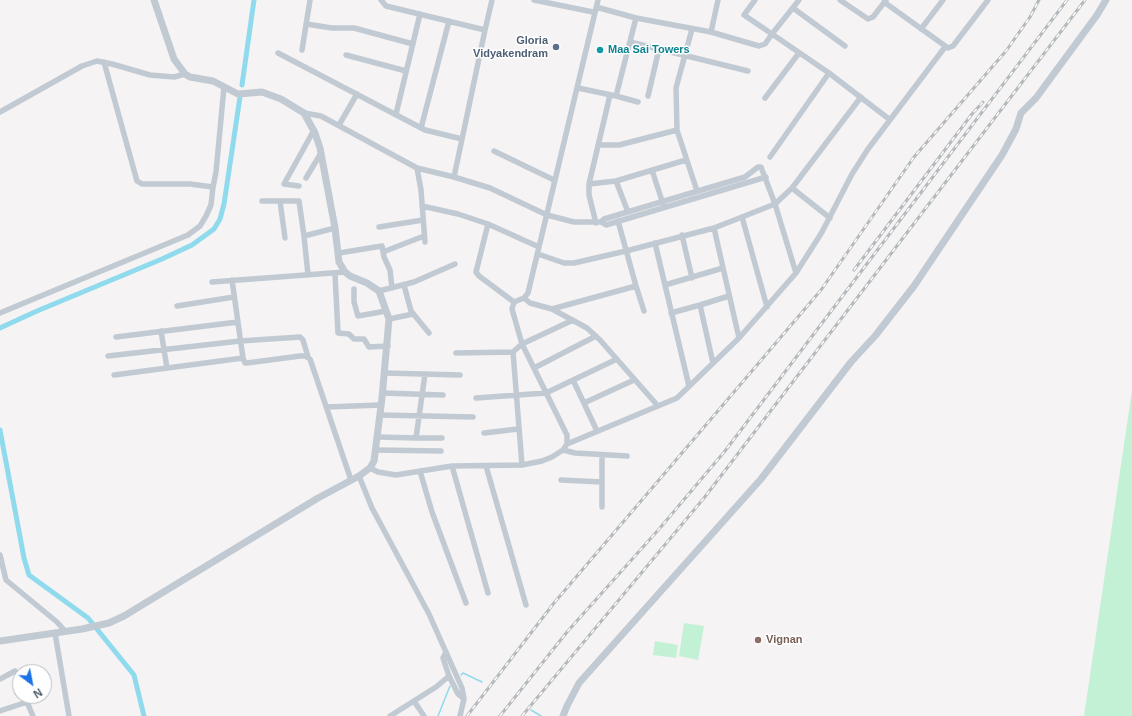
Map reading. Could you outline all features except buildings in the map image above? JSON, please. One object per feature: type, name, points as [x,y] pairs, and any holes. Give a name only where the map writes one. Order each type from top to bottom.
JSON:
[{"type":"street","points":[[154,0],[174,59],[185,74],[190,77],[213,80],[238,94],[262,92],[291,104],[304,113],[321,116],[417,168],[490,188],[547,214],[574,222],[598,223],[606,225],[766,177]]},
{"type":"street","points":[[302,50],[310,0]]},
{"type":"street","points":[[381,0],[386,6],[485,30]]},
{"type":"street","points":[[454,177],[492,0]]},
{"type":"street","points":[[534,0],[554,2],[711,32],[759,46],[765,44],[799,0]]},
{"type":"street","points":[[514,302],[524,298],[528,293],[598,0]]},
{"type":"street","points":[[711,32],[718,0]]},
{"type":"street","points":[[755,0],[744,15],[829,73],[889,119]]},
{"type":"street","points":[[840,0],[868,19],[873,17],[885,1],[945,47],[951,48],[988,0]]},
{"type":"street","points":[[921,29],[943,0]]},
{"type":"street","points":[[564,716],[567,706],[579,683],[761,480],[851,362],[875,336],[914,286],[1002,155],[1016,129],[1021,113],[1036,98],[1097,15],[1106,0]]},
{"type":"street","points":[[793,8],[845,46]]},
{"type":"street","points":[[396,114],[420,14]]},
{"type":"street","points":[[616,96],[636,18]]},
{"type":"street","points":[[421,128],[449,21]]},
{"type":"street","points":[[306,24],[332,28],[354,28],[413,44]]},
{"type":"street","points":[[692,29],[686,56],[676,88],[677,130],[697,191]]},
{"type":"street","points":[[630,42],[748,71]]},
{"type":"street","points":[[370,468],[378,472],[396,475],[452,466],[522,464],[542,461],[562,450],[567,444],[677,398],[739,338],[767,308],[796,273],[830,218],[852,174],[889,119],[945,47]]},
{"type":"street","points":[[648,96],[659,49]]},
{"type":"street","points":[[278,53],[421,128],[431,132],[462,139]]},
{"type":"street","points":[[765,98],[799,53]]},
{"type":"street","points":[[346,55],[406,71]]},
{"type":"street","points":[[0,112],[82,66],[97,61],[150,75],[174,77],[185,74]]},
{"type":"street","points":[[104,62],[137,181],[142,184],[190,184],[213,187]]},
{"type":"street","points":[[770,157],[829,73]]},
{"type":"street","points":[[0,312],[195,231],[206,216],[210,205],[224,87]]},
{"type":"street","points":[[578,88],[638,102]]},
{"type":"street","points":[[339,125],[357,94]]},
{"type":"street","points":[[598,223],[589,195],[589,184],[610,95]]},
{"type":"street","points":[[538,254],[569,263],[626,251],[682,235],[714,228],[776,204],[792,188],[861,98]]},
{"type":"street","points":[[0,641],[82,629],[109,623],[124,616],[370,468],[374,461],[378,437],[388,346],[389,319],[379,291],[345,272],[339,262],[335,228],[321,153],[314,130],[304,113]]},
{"type":"street","points":[[299,186],[284,184],[314,130]]},
{"type":"street","points":[[598,145],[619,145],[677,130]]},
{"type":"street","points":[[494,151],[554,180]]},
{"type":"street","points":[[306,178],[321,153]]},
{"type":"street","points":[[589,184],[616,181],[686,160]]},
{"type":"street","points":[[598,223],[604,219],[745,177],[761,166],[776,204],[796,273]]},
{"type":"street","points":[[383,252],[424,239],[422,206],[417,168]]},
{"type":"street","points":[[652,170],[664,207]]},
{"type":"street","points":[[616,181],[628,212]]},
{"type":"street","points":[[792,188],[830,218]]},
{"type":"street","points":[[280,200],[285,238]]},
{"type":"street","points":[[262,201],[299,201],[308,275]]},
{"type":"street","points":[[422,206],[458,214],[488,224],[539,247]]},
{"type":"street","points":[[742,217],[767,308]]},
{"type":"street","points":[[379,227],[423,220]]},
{"type":"street","points":[[618,221],[644,311]]},
{"type":"street","points":[[488,224],[476,272],[479,276],[514,302]]},
{"type":"street","points":[[304,236],[335,228]]},
{"type":"street","points":[[714,228],[739,338]]},
{"type":"street","points":[[682,235],[692,278]]},
{"type":"street","points":[[655,243],[689,386]]},
{"type":"street","points":[[338,253],[382,246],[390,270],[392,288]]},
{"type":"street","points":[[379,291],[404,285],[455,264]]},
{"type":"street","points":[[665,285],[722,268]]},
{"type":"street","points":[[212,282],[335,274],[345,272]]},
{"type":"street","points":[[335,274],[338,333],[349,334],[354,339],[364,339],[369,347],[388,346]]},
{"type":"street","points":[[232,280],[240,341],[245,363],[300,356],[308,357]]},
{"type":"street","points":[[404,285],[412,314],[429,332]]},
{"type":"street","points":[[552,309],[636,286]]},
{"type":"street","points":[[354,289],[354,302],[358,316],[386,311]]},
{"type":"street","points":[[672,313],[729,296]]},
{"type":"street","points":[[177,306],[234,297]]},
{"type":"street","points":[[524,298],[530,303],[552,309],[587,328],[617,359],[658,406]]},
{"type":"street","points":[[514,302],[512,313],[522,344],[567,435],[567,444]]},
{"type":"street","points":[[700,305],[714,363]]},
{"type":"street","points":[[389,319],[412,314]]},
{"type":"street","points":[[456,353],[513,352],[522,344],[573,320]]},
{"type":"street","points":[[116,337],[161,330],[238,322]]},
{"type":"street","points":[[161,330],[163,351],[167,368]]},
{"type":"street","points":[[534,368],[596,336]]},
{"type":"street","points":[[108,356],[163,351],[240,341],[300,338],[303,340],[308,357],[312,362],[351,480]]},
{"type":"street","points":[[513,352],[522,464]]},
{"type":"street","points":[[114,375],[243,358]]},
{"type":"street","points":[[476,398],[546,393],[617,359]]},
{"type":"street","points":[[385,373],[460,375]]},
{"type":"street","points":[[416,438],[424,374]]},
{"type":"street","points":[[573,380],[597,431]]},
{"type":"street","points":[[584,403],[634,380]]},
{"type":"street","points":[[383,393],[443,395]]},
{"type":"street","points":[[326,407],[382,405]]},
{"type":"street","points":[[380,415],[473,417]]},
{"type":"street","points":[[484,433],[518,429]]},
{"type":"street","points":[[378,437],[442,438]]},
{"type":"street","points":[[376,450],[441,451]]},
{"type":"street","points":[[562,450],[575,453],[627,456]]},
{"type":"street","points":[[602,455],[602,507]]},
{"type":"street","points":[[452,466],[488,593]]},
{"type":"street","points":[[486,466],[526,605]]},
{"type":"street","points":[[420,471],[432,512],[466,604]]},
{"type":"street","points":[[359,476],[372,508],[429,614],[462,688],[464,699],[460,716]]},
{"type":"street","points":[[561,480],[602,482]]},
{"type":"street","points":[[0,554],[4,576],[8,583],[57,622],[65,631]]},
{"type":"street","points":[[55,633],[69,716]]},
{"type":"street","points":[[446,652],[443,661],[458,694],[464,699]]},
{"type":"street","points":[[0,679],[12,672]]},
{"type":"street","points":[[390,716],[436,687],[449,676]]},
{"type":"street","points":[[414,701],[421,715]]},
{"type":"street","points":[[0,711],[27,702],[33,716]]},
{"type":"green space","points":[[1132,390],[1132,716],[1084,716]]},
{"type":"green space","points":[[684,623],[704,626],[698,660],[679,656]]},
{"type":"green space","points":[[655,641],[678,645],[676,658],[653,655]]},
{"type":"waterway","points":[[242,85],[254,0]]},
{"type":"waterway","points":[[0,328],[162,259],[192,245],[214,229],[220,219],[224,204],[240,97]]},
{"type":"waterway","points":[[0,430],[24,558],[29,575],[88,618],[134,675],[144,716]]},
{"type":"waterway","points":[[461,675],[463,673],[482,682]]},
{"type":"waterway","points":[[438,716],[450,686]]},
{"type":"waterway","points":[[531,710],[541,716]]},
{"type":"railway","points":[[467,716],[554,603],[821,290],[914,157],[1006,51],[1030,17],[1039,0]]},
{"type":"railway","points":[[500,716],[567,632],[660,528],[725,451],[1067,0]]},
{"type":"railway","points":[[522,716],[704,498],[1085,0]]},
{"type":"railway","points":[[854,270],[972,114],[983,102]]},
{"type":"place","name":"Gloria Vidyakendram","points":[[556,47]]},
{"type":"place","name":"Maa Sai Towers","points":[[600,50]]},
{"type":"place","name":"Vignan","points":[[758,640]]}]
